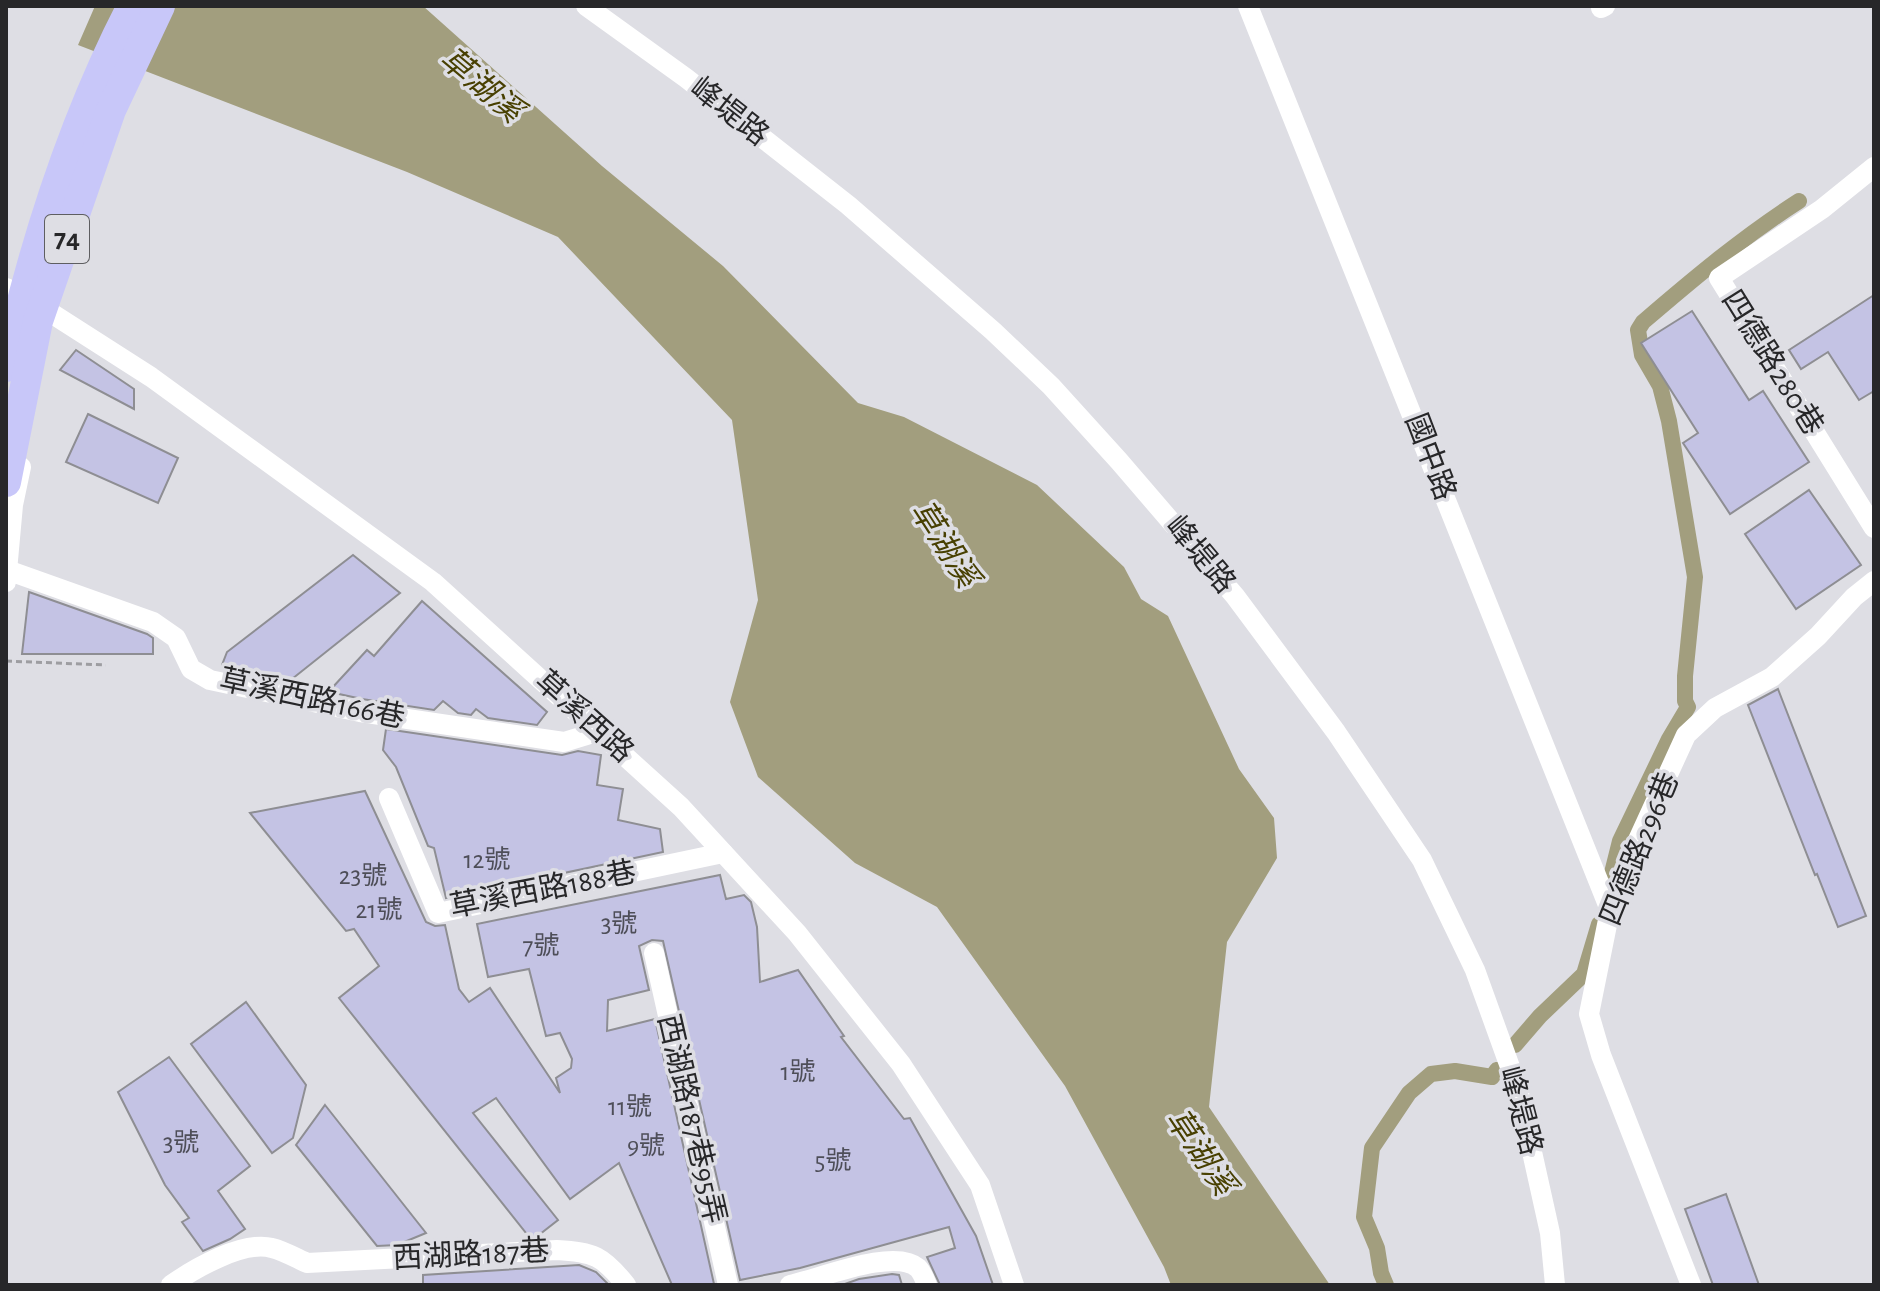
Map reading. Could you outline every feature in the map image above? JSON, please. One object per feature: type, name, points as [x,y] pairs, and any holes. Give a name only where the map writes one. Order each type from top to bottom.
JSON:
[{"type":"highway","name":"74","points":[[6,367],[26,279],[75,132],[132,6]]},
{"type":"highway","name":"74","points":[[6,482],[38,321],[111,110],[160,6]]},
{"type":"street","name":"峰堤路","points":[[586,6],[686,78],[848,205],[993,331],[1051,386],[1235,596],[1336,732],[1422,860],[1475,970],[1518,1089],[1550,1233],[1555,1285]]},
{"type":"street","name":"國中路","points":[[1248,6],[1610,909]]},
{"type":"street","name":"四德路280巷","points":[[1869,179],[1719,278],[1874,528]]},
{"type":"street","name":"草溪西路","points":[[9,290],[53,314],[151,377],[433,582],[681,807],[797,933],[901,1064],[980,1185],[1014,1285]]},
{"type":"street","points":[[6,319],[9,290]]},
{"type":"street","points":[[7,576],[13,505],[53,314]]},
{"type":"street","name":"草溪西路166巷","points":[[7,576],[153,622],[176,638],[191,669],[210,680],[360,712],[564,742],[600,731]]},
{"type":"street","name":"四德路296巷","points":[[1691,1285],[1601,1055],[1589,1014],[1610,909],[1627,864],[1686,735],[1715,708],[1772,677],[1874,581]]},
{"type":"street","name":"草溪西路188巷","points":[[389,798],[438,913],[723,853]]},
{"type":"street","name":"西湖路187巷95弄","points":[[654,953],[728,1285]]},
{"type":"street","name":"西湖路187巷","points":[[171,1285],[189,1272],[239,1250],[269,1247],[307,1263],[584,1251],[606,1260],[626,1285]]},
{"type":"street","points":[[790,1285],[886,1260],[903,1261],[918,1268],[927,1285]]},
{"type":"path","points":[[6,661],[106,665]]},
{"type":"water","name":"草湖溪","points":[[95,6],[423,6],[602,166],[723,266],[858,403],[904,417],[1037,485],[1124,567],[1141,599],[1168,616],[1239,769],[1274,818],[1277,858],[1227,942],[1209,1107],[1330,1285],[1171,1285],[1065,1086],[937,907],[855,863],[758,777],[730,702],[758,600],[732,420],[558,237],[407,172],[78,45]]},
{"type":"building","points":[[1874,295],[1874,391],[1859,400],[1828,352],[1801,369],[1789,350]]},
{"type":"building","points":[[1692,311],[1749,400],[1763,391],[1809,462],[1730,514],[1683,443],[1698,433],[1641,343]]},
{"type":"building","points":[[76,350],[134,389],[134,409],[60,370]]},
{"type":"building","points":[[88,414],[178,458],[158,503],[66,462]]},
{"type":"building","points":[[1809,490],[1861,565],[1796,609],[1745,534]]},
{"type":"building","points":[[353,555],[400,593],[287,683],[225,670],[222,665],[227,652]]},
{"type":"building","points":[[29,592],[147,634],[153,638],[153,654],[22,654]]},
{"type":"building","points":[[422,601],[547,712],[537,725],[488,718],[476,709],[471,715],[458,713],[443,701],[434,710],[362,699],[339,694],[332,688],[367,650],[374,656]]},
{"type":"building","points":[[1778,689],[1866,916],[1838,927],[1748,705]]},
{"type":"building","points":[[386,729],[562,755],[578,751],[601,755],[597,785],[623,789],[618,820],[660,829],[663,852],[446,898],[434,848],[428,846],[396,767],[383,750]]},
{"type":"building","points":[[365,791],[426,922],[435,926],[445,925],[459,989],[469,1002],[490,988],[560,1093],[556,1078],[571,1068],[572,1059],[560,1033],[546,1036],[529,969],[488,977],[477,924],[720,875],[726,899],[744,895],[751,902],[757,927],[760,982],[798,970],[844,1036],[841,1037],[904,1119],[910,1118],[976,1236],[993,1285],[940,1285],[927,1257],[955,1248],[949,1227],[800,1268],[740,1280],[663,941],[652,940],[639,946],[649,990],[608,1000],[607,1031],[655,1019],[714,1284],[672,1285],[619,1163],[570,1199],[496,1098],[473,1113],[558,1220],[535,1238],[530,1238],[339,998],[379,966],[354,929],[346,931],[250,813]]},
{"type":"building","points":[[246,1002],[306,1085],[293,1138],[272,1153],[191,1044]]},
{"type":"building","points":[[169,1057],[250,1166],[218,1191],[245,1229],[203,1251],[182,1222],[189,1218],[165,1185],[118,1092]]},
{"type":"building","points":[[325,1105],[426,1233],[397,1245],[377,1246],[296,1145]]},
{"type":"building","points":[[1726,1194],[1759,1285],[1713,1285],[1685,1209]]},
{"type":"building","points":[[579,1265],[596,1272],[609,1285],[423,1285],[423,1275]]},
{"type":"building","points":[[899,1275],[902,1285],[842,1285],[859,1279]]},
{"type":"waterway","points":[[1605,901],[1620,841],[1669,739],[1688,707],[1685,701],[1685,676],[1695,577],[1669,421],[1660,386],[1642,355],[1638,330],[1643,322],[1719,259],[1799,201]]},
{"type":"waterway","points":[[1515,1045],[1584,974],[1599,924]]},
{"type":"waterway","points":[[1386,1285],[1377,1248],[1364,1217],[1372,1148],[1409,1093],[1431,1074],[1455,1071],[1492,1077],[1497,1070]]}]
